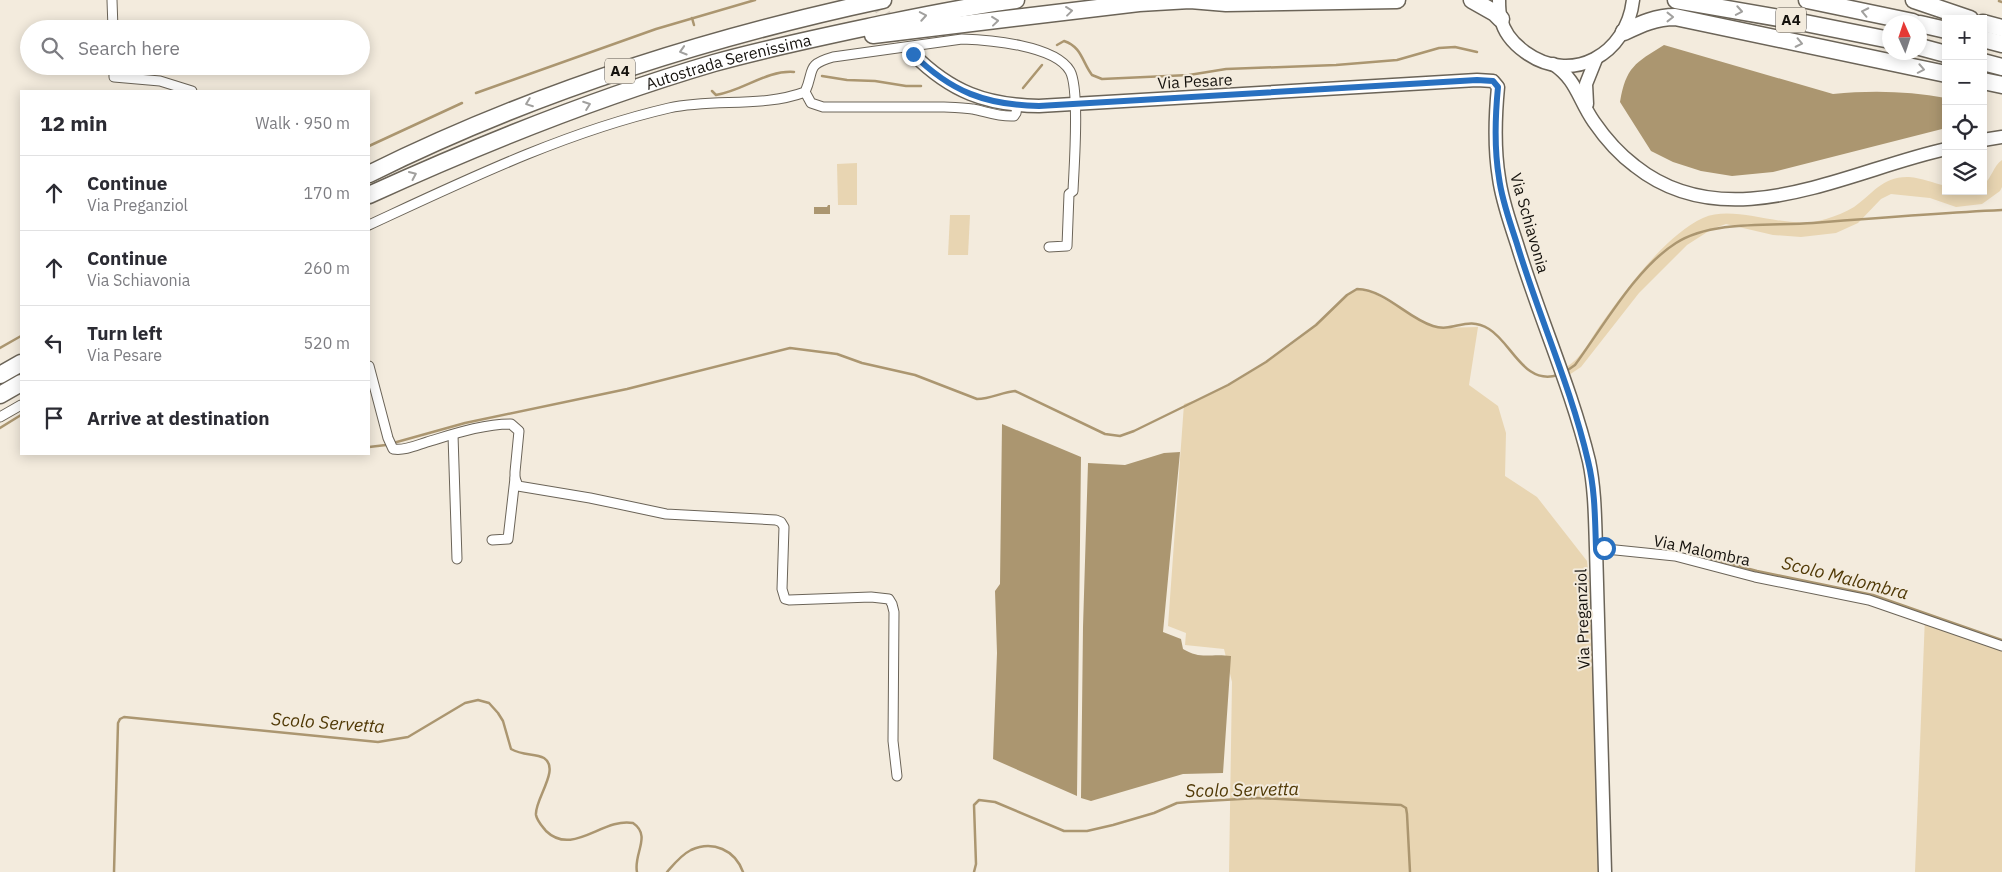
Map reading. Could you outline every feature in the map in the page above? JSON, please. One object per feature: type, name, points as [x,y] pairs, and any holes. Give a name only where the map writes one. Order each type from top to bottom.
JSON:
[{"type":"highway","points":[[719,40],[748,26],[842,0]]},
{"type":"highway","name":"Autostrada Serenissima","points":[[370,174],[508,112],[639,64],[816,14],[883,0]]},
{"type":"highway","name":"Autostrada Serenissima","points":[[370,195],[440,163],[564,114],[704,66],[756,52],[914,17],[1016,0]]},
{"type":"highway","points":[[756,52],[778,54],[840,40],[1139,3],[1190,0],[1226,3],[1397,0]]},
{"type":"highway","points":[[1472,0],[1494,12],[1501,19]]},
{"type":"highway","name":"A4","points":[[1807,0],[1882,16]]},
{"type":"highway","points":[[1914,0],[1958,15]]},
{"type":"highway","name":"A4","points":[[1683,1],[1882,38]]},
{"type":"highway","points":[[1624,32],[1651,20],[1675,17],[1942,73]]},
{"type":"highway","points":[[1987,24],[2002,28]]},
{"type":"highway","points":[[1927,26],[1942,29]]},
{"type":"highway","points":[[1987,40],[2002,44]]},
{"type":"highway","points":[[1927,49],[1942,53]]},
{"type":"highway","points":[[1987,63],[2002,67]]},
{"type":"highway","points":[[1987,83],[2002,85]]},
{"type":"highway","points":[[0,375],[20,364]]},
{"type":"highway","points":[[0,395],[20,384]]},
{"type":"street","points":[[112,0],[113,20]]},
{"type":"street","points":[[1499,0],[1501,19],[1509,38],[1520,49],[1531,56],[1553,64],[1576,65],[1596,59],[1615,43],[1624,32],[1632,0]]},
{"type":"street","points":[[1017,106],[1016,113],[1010,117],[944,106],[823,107],[811,103],[805,92],[810,70],[820,61],[833,57],[962,39],[999,42],[1021,47],[1044,53],[1062,62],[1070,72],[1075,104],[1074,191],[1069,194],[1067,246],[1049,247]]},
{"type":"street","name":"Via Pesare","points":[[913,54],[926,66],[966,93],[985,100],[1017,106],[1477,80],[1493,81]]},
{"type":"street","points":[[1587,109],[1586,84],[1596,59]]},
{"type":"street","points":[[1553,64],[1570,78],[1593,121],[1634,166],[1657,182],[1678,191],[1711,198],[1746,200],[1802,192],[1943,150]]},
{"type":"street","points":[[114,75],[114,77],[160,81],[189,90]]},
{"type":"street","name":"Via Schiavonia","points":[[1493,81],[1498,87],[1495,138],[1501,188],[1523,264],[1562,372]]},
{"type":"street","points":[[370,225],[512,160],[623,121],[671,108],[767,100],[805,92]]},
{"type":"street","points":[[1987,139],[2002,137]]},
{"type":"street","points":[[370,370],[389,441],[393,449],[399,450],[498,424],[512,424],[516,426],[519,431],[508,539],[492,540]]},
{"type":"street","name":"Via Preganziol","points":[[1562,372],[1589,463],[1594,503],[1605,872]]},
{"type":"street","points":[[0,417],[20,406]]},
{"type":"street","points":[[453,435],[457,559]]},
{"type":"street","points":[[515,478],[518,486],[527,489],[590,498],[666,514],[776,520],[781,522],[784,527],[782,589],[785,598],[789,600],[871,597],[889,599],[894,612],[893,741],[897,776]]},
{"type":"street","name":"Via Malombra","points":[[1596,548],[1675,556],[1755,577],[1869,600],[2002,646]]},
{"type":"shaded area","points":[[1664,45],[1833,94],[1890,92],[1942,97],[1942,129],[1773,172],[1732,176],[1701,171],[1673,162],[1651,151],[1620,102],[1622,90],[1629,73],[1633,67]]},
{"type":"shaded area","points":[[2002,160],[2002,187],[2000,191],[1982,204],[1956,207],[1930,198],[1891,194],[1881,199],[1858,223],[1836,233],[1801,237],[1773,235],[1726,224],[1712,229],[1687,245],[1639,293],[1581,367],[1569,375],[1566,367],[1580,355],[1620,298],[1646,266],[1688,226],[1703,218],[1716,214],[1731,214],[1795,222],[1811,222],[1826,219],[1851,209],[1885,183],[1900,177],[1918,178],[1942,185],[1942,195],[1987,195],[1987,181],[1996,165]]},
{"type":"shaded area","points":[[857,163],[857,205],[838,205],[837,164]]},
{"type":"shaded area","points":[[830,205],[830,214],[814,214],[814,207],[827,207]]},
{"type":"shaded area","points":[[950,215],[970,215],[968,255],[948,255]]},
{"type":"shaded area","points":[[1357,289],[1375,294],[1430,325],[1440,328],[1478,327],[1469,385],[1498,406],[1506,433],[1505,476],[1537,497],[1587,561],[1601,695],[1604,872],[1229,872],[1232,682],[1224,649],[1185,645],[1186,633],[1168,626],[1184,404],[1236,381],[1270,360],[1321,321],[1340,301]]},
{"type":"shaded area","points":[[1002,424],[1081,457],[1077,796],[993,759],[997,653],[995,591],[1000,584]]},
{"type":"shaded area","points":[[1180,452],[1163,632],[1181,639],[1183,649],[1189,652],[1201,655],[1231,656],[1223,773],[1183,774],[1091,801],[1081,798],[1083,627],[1088,463],[1125,465],[1164,453]]},
{"type":"shaded area","points":[[1925,616],[2002,647],[2002,872],[1915,872]]},
{"type":"waterway","points":[[476,93],[656,29],[755,0]]},
{"type":"waterway","points":[[692,18],[694,25]]},
{"type":"waterway","points":[[1057,45],[1064,41],[1075,47],[1092,75],[1102,79],[1189,75],[1226,69],[1336,65],[1397,60],[1439,48],[1455,47],[1477,52]]},
{"type":"waterway","points":[[1023,88],[1042,65]]},
{"type":"waterway","points":[[712,91],[716,95],[726,93],[764,77],[784,72],[794,72]]},
{"type":"waterway","points":[[822,76],[906,86],[921,86]]},
{"type":"waterway","points":[[370,146],[462,103]]},
{"type":"waterway","points":[[1565,372],[1575,365],[1621,299],[1647,267],[1676,243],[1690,236],[1724,227],[2002,210]]},
{"type":"waterway","points":[[370,447],[386,445],[465,423],[627,389],[790,348],[837,354],[862,363],[915,375],[977,399],[1015,391],[1105,434],[1120,436],[1228,385],[1266,362],[1316,325],[1347,295],[1357,289],[1377,294],[1414,317],[1433,326],[1440,328],[1467,324],[1481,325],[1497,335],[1527,369],[1546,377],[1558,375]]},
{"type":"waterway","points":[[0,348],[20,337]]},
{"type":"waterway","points":[[0,428],[20,416]]},
{"type":"waterway","name":"Scolo Malombra","points":[[1708,558],[1757,571],[1873,595],[2002,640]]},
{"type":"waterway","name":"Scolo Servetta","points":[[114,872],[118,723],[124,717],[378,742],[408,737],[465,703],[478,700],[489,703],[498,713],[503,721],[511,749],[520,753],[540,756],[548,763],[550,769],[548,777],[536,809],[536,815],[546,831],[556,838],[567,840],[611,825],[633,823],[638,828],[642,839],[636,865],[637,872]]},
{"type":"waterway","name":"Scolo Servetta","points":[[974,872],[976,864],[974,805],[979,800],[995,802],[1064,831],[1087,831],[1154,813],[1177,803],[1258,798],[1401,805],[1406,808],[1407,814],[1410,872]]},
{"type":"waterway","name":"Scolo Servetta","points":[[667,872],[687,852],[707,846],[722,849],[729,853],[735,858],[743,872]]},
{"type":"tunnel","points":[[874,0],[913,54]]},
{"type":"route","points":[[913,54],[949,83],[966,93],[985,100],[1012,106],[1039,106],[1477,80],[1493,81],[1498,87],[1495,138],[1499,180],[1523,264],[1559,363],[1578,423],[1589,463],[1594,503],[1596,548],[1604,548]]}]
